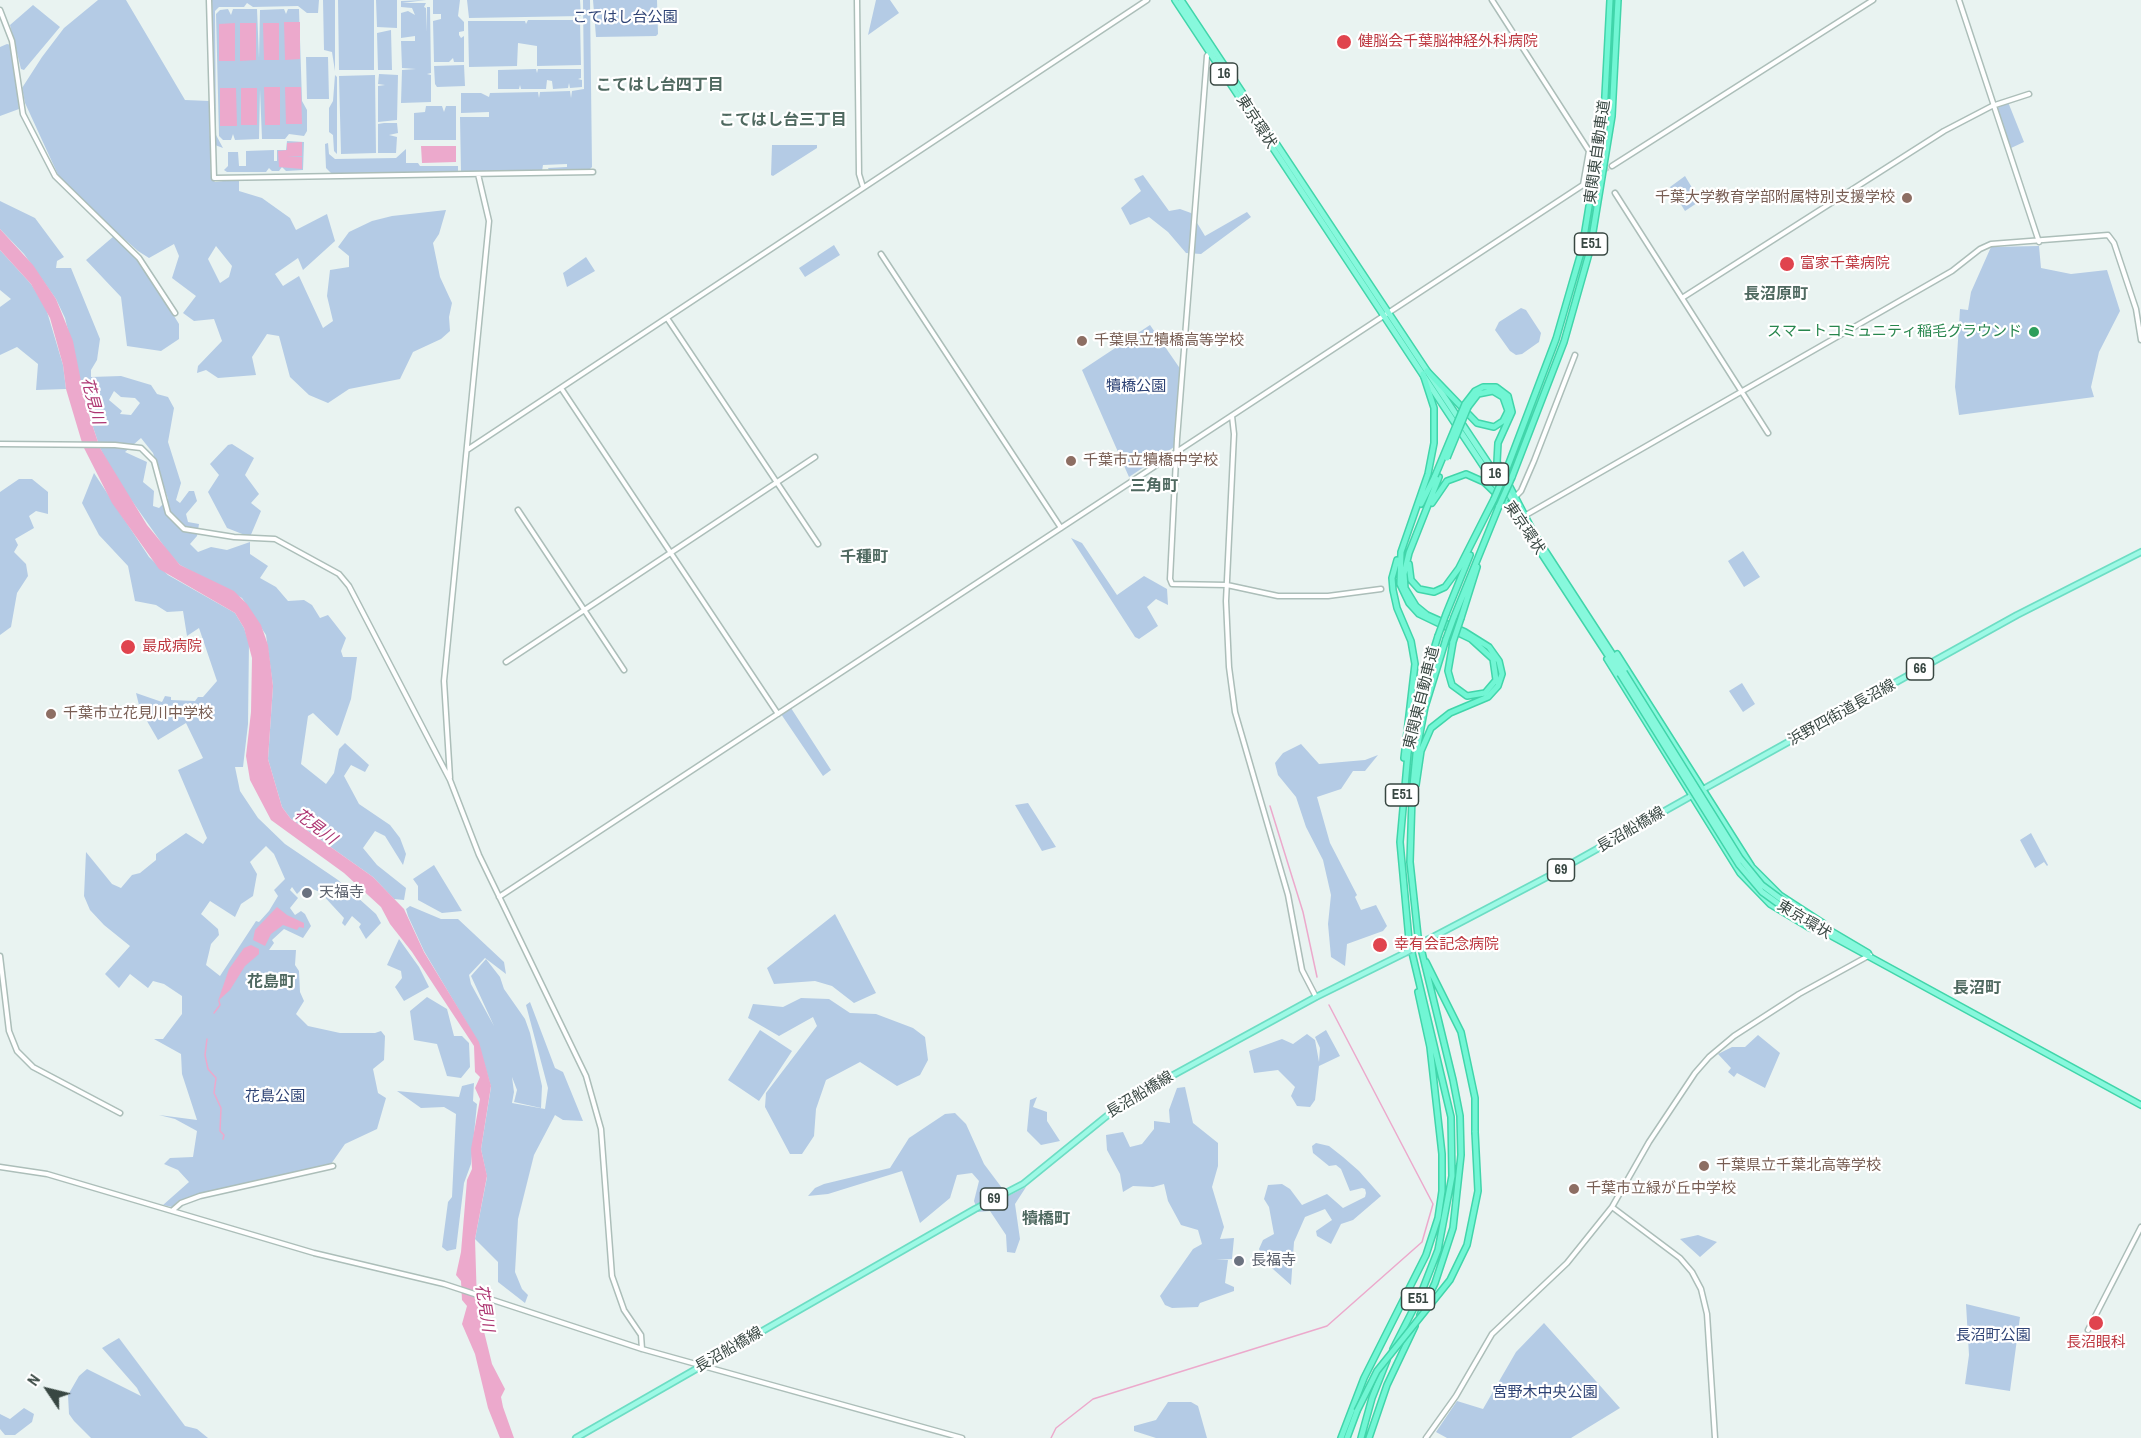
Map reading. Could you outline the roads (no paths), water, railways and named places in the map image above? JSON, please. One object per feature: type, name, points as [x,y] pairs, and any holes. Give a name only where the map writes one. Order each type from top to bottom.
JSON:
[{"type":"highway","name":"東京環状","points":[[1175,0],[1535,535],[1740,858],[1762,885],[1796,914],[2141,1105]]},
{"type":"highway","name":"東京環状","points":[[1181,0],[1385,313]]},
{"type":"highway","name":"東関東自動車道","points":[[1361,1438],[1378,1382],[1433,1265],[1449,1201],[1453,1155],[1451,1117],[1413,958],[1401,877],[1403,787],[1417,704],[1446,614],[1506,471],[1556,339],[1582,249],[1604,115],[1610,0]]},
{"type":"highway","name":"東関東自動車道","points":[[1369,1438],[1387,1385],[1435,1283],[1447,1250],[1457,1203],[1461,1155],[1460,1116],[1445,1041],[1421,952],[1412,899],[1410,843],[1416,754],[1425,707],[1446,639],[1561,352],[1590,250],[1612,116],[1618,0]]},
{"type":"highway","name":"東京環状","points":[[1425,373],[1512,509],[1600,638]]},
{"type":"highway","points":[[1425,373],[1477,423],[1494,427],[1503,421],[1508,411],[1503,397],[1492,391],[1478,394],[1467,405]]},
{"type":"highway","points":[[1403,787],[1404,744],[1415,664],[1409,633],[1395,601],[1392,578],[1428,474],[1435,432],[1433,402],[1425,373]]},
{"type":"highway","points":[[1410,843],[1418,765],[1427,735],[1442,718],[1488,697],[1498,686],[1502,674],[1499,661],[1489,647],[1473,636],[1427,615],[1411,600],[1404,581],[1412,544],[1437,477],[1467,405],[1475,391],[1484,387],[1496,387],[1508,396],[1512,411],[1498,442],[1497,462],[1535,535]]},
{"type":"highway","points":[[1425,514],[1447,481],[1466,474],[1484,482],[1512,509]]},
{"type":"highway","points":[[1417,511],[1437,477]]},
{"type":"highway","points":[[1412,544],[1409,569],[1411,580],[1424,591],[1440,590],[1454,577],[1494,499]]},
{"type":"highway","points":[[1404,541],[1399,569],[1405,597],[1425,618],[1471,639],[1493,658],[1496,680],[1485,693],[1467,696],[1452,685],[1448,670],[1453,642],[1461,618],[1499,506]]},
{"type":"highway","points":[[1600,638],[1612,646],[1702,790]]},
{"type":"highway","name":"16","points":[[1600,638],[1608,662],[1691,796]]},
{"type":"highway","name":"16","points":[[1702,790],[1745,858],[1760,876],[1780,895],[1823,923],[1826,931]]},
{"type":"highway","points":[[1691,796],[1740,873],[1754,889],[1788,917],[1826,931]]},
{"type":"highway","points":[[1347,1438],[1357,1411],[1377,1371],[1450,1280],[1467,1245],[1478,1191],[1475,1098],[1461,1032],[1421,952]]},
{"type":"highway","points":[[1341,1438],[1364,1378],[1426,1255],[1438,1218],[1442,1191],[1442,1154],[1430,1047],[1413,958]]},
{"type":"main road","name":"浜野四街道長沼線","points":[[1691,796],[2017,615],[2141,552]]},
{"type":"main road","name":"長沼船橋線","points":[[576,1438],[975,1209],[1023,1184],[1124,1101],[1316,997],[1405,953],[1549,876],[1691,796]]},
{"type":"street","points":[[209,0],[214,178],[593,172]]},
{"type":"street","points":[[857,0],[859,174],[863,187]]},
{"type":"street","points":[[467,450],[1147,0]]},
{"type":"street","points":[[1492,0],[1588,151],[1583,185]]},
{"type":"street","points":[[1612,166],[1873,0]]},
{"type":"street","points":[[1959,0],[1992,106],[2039,242]]},
{"type":"street","points":[[0,10],[12,40],[23,114],[55,176],[139,258],[175,313]]},
{"type":"street","points":[[1210,52],[1207,56],[1177,450],[1172,584],[1227,585],[1278,596],[1328,596],[1381,589]]},
{"type":"street","points":[[1682,298],[1921,146],[1992,106],[2028,94]]},
{"type":"street","points":[[450,780],[444,681],[489,221],[478,174]]},
{"type":"street","points":[[499,897],[1589,181]]},
{"type":"street","points":[[1614,193],[1768,433]]},
{"type":"street","points":[[1526,514],[1952,272],[1984,246],[2108,235],[2114,243],[2136,309],[2141,340]]},
{"type":"street","points":[[880,254],[1061,528]]},
{"type":"street","points":[[667,318],[818,544]]},
{"type":"street","points":[[1515,496],[1521,491],[1534,461],[1575,355]]},
{"type":"street","points":[[561,388],[778,714]]},
{"type":"street","points":[[1232,416],[1234,434],[1227,634],[1235,712],[1288,895],[1302,970],[1316,997]]},
{"type":"street","points":[[0,444],[22,446],[130,445],[148,454],[154,461],[168,513],[184,529],[234,537],[275,540],[304,553],[343,578],[450,780],[478,855],[558,1014],[592,1096],[601,1130],[612,1276],[624,1310],[641,1335],[642,1348]]},
{"type":"street","points":[[506,662],[815,457]]},
{"type":"street","points":[[518,510],[624,670]]},
{"type":"street","points":[[1426,1438],[1456,1396],[1492,1334],[1567,1263],[1612,1207],[1649,1142],[1695,1073],[1709,1057],[1734,1036],[1799,994],[1870,955]]},
{"type":"street","points":[[0,956],[9,1031],[21,1056],[33,1067],[120,1113]]},
{"type":"street","points":[[173,1211],[181,1203],[200,1196],[333,1166]]},
{"type":"street","points":[[0,1167],[38,1171],[314,1253],[444,1284],[642,1348],[706,1364],[962,1438]]},
{"type":"street","points":[[1612,1207],[1680,1258],[1692,1272],[1701,1289],[1707,1314],[1714,1438]]},
{"type":"street","points":[[2088,1330],[2141,1227]]},
{"type":"waterway","points":[[1270,806],[1303,912],[1317,977]]},
{"type":"waterway","points":[[214,1013],[220,1005],[219,1001]]},
{"type":"waterway","points":[[1051,1438],[1056,1428],[1093,1399],[1327,1326],[1422,1242],[1433,1204],[1329,1005]]},
{"type":"waterway","points":[[207,1039],[205,1055],[208,1069],[216,1078],[214,1093],[221,1108],[220,1131],[224,1135],[223,1139]]},
{"type":"tunnel","points":[[1595,177],[1612,166]]},
{"type":"place","name":"健脳会千葉脳神経外科病院","points":[[1344,42]]},
{"type":"place","name":"千葉大学教育学部附属特別支援学校","points":[[1907,198]]},
{"type":"place","name":"富家千葉病院","points":[[1787,264]]},
{"type":"place","name":"スマートコミュニティ稲毛グラウンド","points":[[2034,332]]},
{"type":"place","name":"千葉県立犢橋高等学校","points":[[1082,341]]},
{"type":"place","name":"千葉市立犢橋中学校","points":[[1071,461]]},
{"type":"place","name":"最成病院","points":[[128,647]]},
{"type":"place","name":"千葉市立花見川中学校","points":[[51,714]]},
{"type":"place","name":"天福寺","points":[[307,893]]},
{"type":"place","name":"幸有会記念病院","points":[[1380,945]]},
{"type":"place","name":"千葉県立千葉北高等学校","points":[[1704,1166]]},
{"type":"place","name":"千葉市立緑が丘中学校","points":[[1574,1189]]},
{"type":"place","name":"長福寺","points":[[1239,1261]]},
{"type":"place","name":"長沼眼科","points":[[2096,1323]]},
{"type":"district","name":"こてはし台四丁目","points":[[660,86]]},
{"type":"district","name":"こてはし台三丁目","points":[[783,121]]},
{"type":"district","name":"長沼原町","points":[[1776,295]]},
{"type":"district","name":"三角町","points":[[1154,487]]},
{"type":"district","name":"千種町","points":[[864,558]]},
{"type":"district","name":"花島町","points":[[271,983]]},
{"type":"district","name":"長沼町","points":[[1977,989]]},
{"type":"district","name":"犢橋町","points":[[1046,1220]]},
{"type":"park label","name":"こてはし台公園","points":[[625,18]]},
{"type":"park label","name":"犢橋公園","points":[[1136,387]]},
{"type":"park label","name":"花島公園","points":[[275,1097]]},
{"type":"park label","name":"長沼町公園","points":[[1993,1336]]},
{"type":"park label","name":"宮野木中央公園","points":[[1545,1393]]},
{"type":"water label","name":"花見川","points":[[92,401]]},
{"type":"water label","name":"花見川","points":[[315,827]]},
{"type":"water label","name":"花見川","points":[[484,1308]]}]
